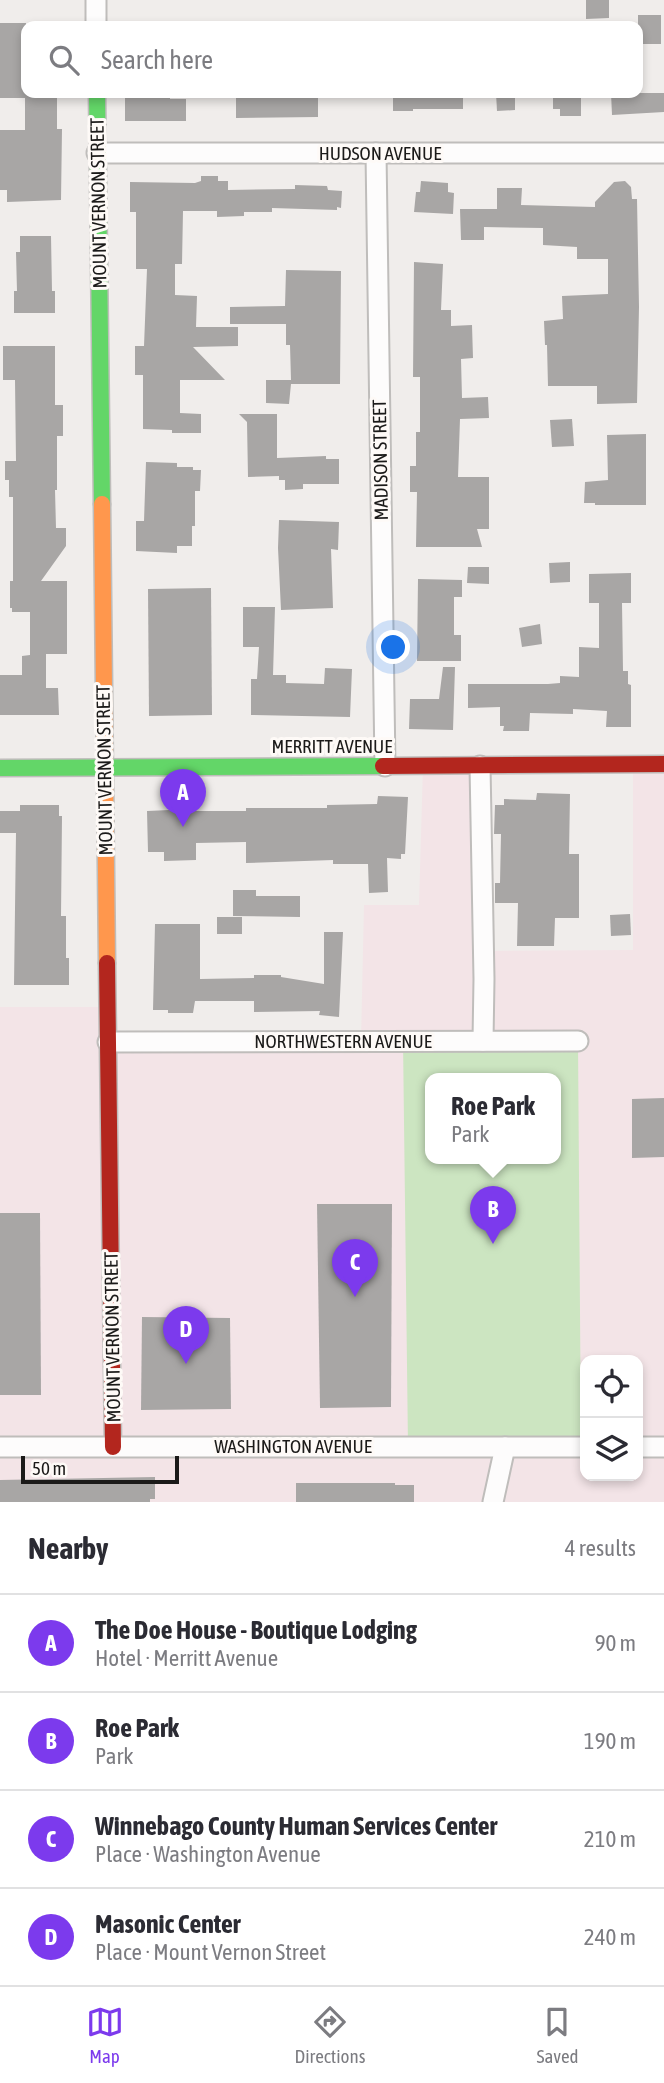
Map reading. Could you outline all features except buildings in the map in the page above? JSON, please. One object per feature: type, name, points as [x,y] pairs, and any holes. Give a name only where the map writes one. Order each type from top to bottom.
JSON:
[{"type":"street","points":[[96,0],[96,21]]},
{"type":"street","name":"MOUNT VERNON STREET","points":[[97,98],[113,1447]]},
{"type":"street","name":"HUDSON AVENUE","points":[[97,153],[664,153]]},
{"type":"street","name":"MADISON STREET","points":[[376,153],[385,766]]},
{"type":"street","name":"MERRITT AVENUE","points":[[0,768],[664,765]]},
{"type":"street","points":[[480,766],[483,1041]]},
{"type":"street","name":"NORTHWESTERN AVENUE","points":[[108,1042],[578,1041]]},
{"type":"street","name":"WASHINGTON AVENUE","points":[[0,1447],[580,1447]]},
{"type":"street","points":[[493,1502],[505,1447]]},
{"type":"street","points":[[643,1447],[664,1447]]},
{"type":"shaded area","points":[[633,765],[664,765],[664,1502],[0,1502],[0,1007],[107,1007],[108,1042],[361,1041],[364,905],[419,905],[423,766],[480,766],[484,951],[633,950]]},
{"type":"green space","points":[[403,1040],[578,1041],[580,1447],[408,1446]]},
{"type":"traffic: fast","points":[[97,98],[102,504]]},
{"type":"traffic: fast","points":[[0,768],[383,766]]},
{"type":"traffic: slow","points":[[102,504],[107,963]]},
{"type":"traffic: jam","points":[[383,766],[664,764]]},
{"type":"traffic: jam","points":[[107,963],[113,1447]]},
{"type":"place","name":"The Doe House - Boutique Lodging","points":[[183,827]]},
{"type":"place","name":"Roe Park","points":[[493,1244]]},
{"type":"place","name":"Winnebago County Human Services Center","points":[[355,1297]]},
{"type":"place","name":"Masonic Center","points":[[186,1364]]}]
